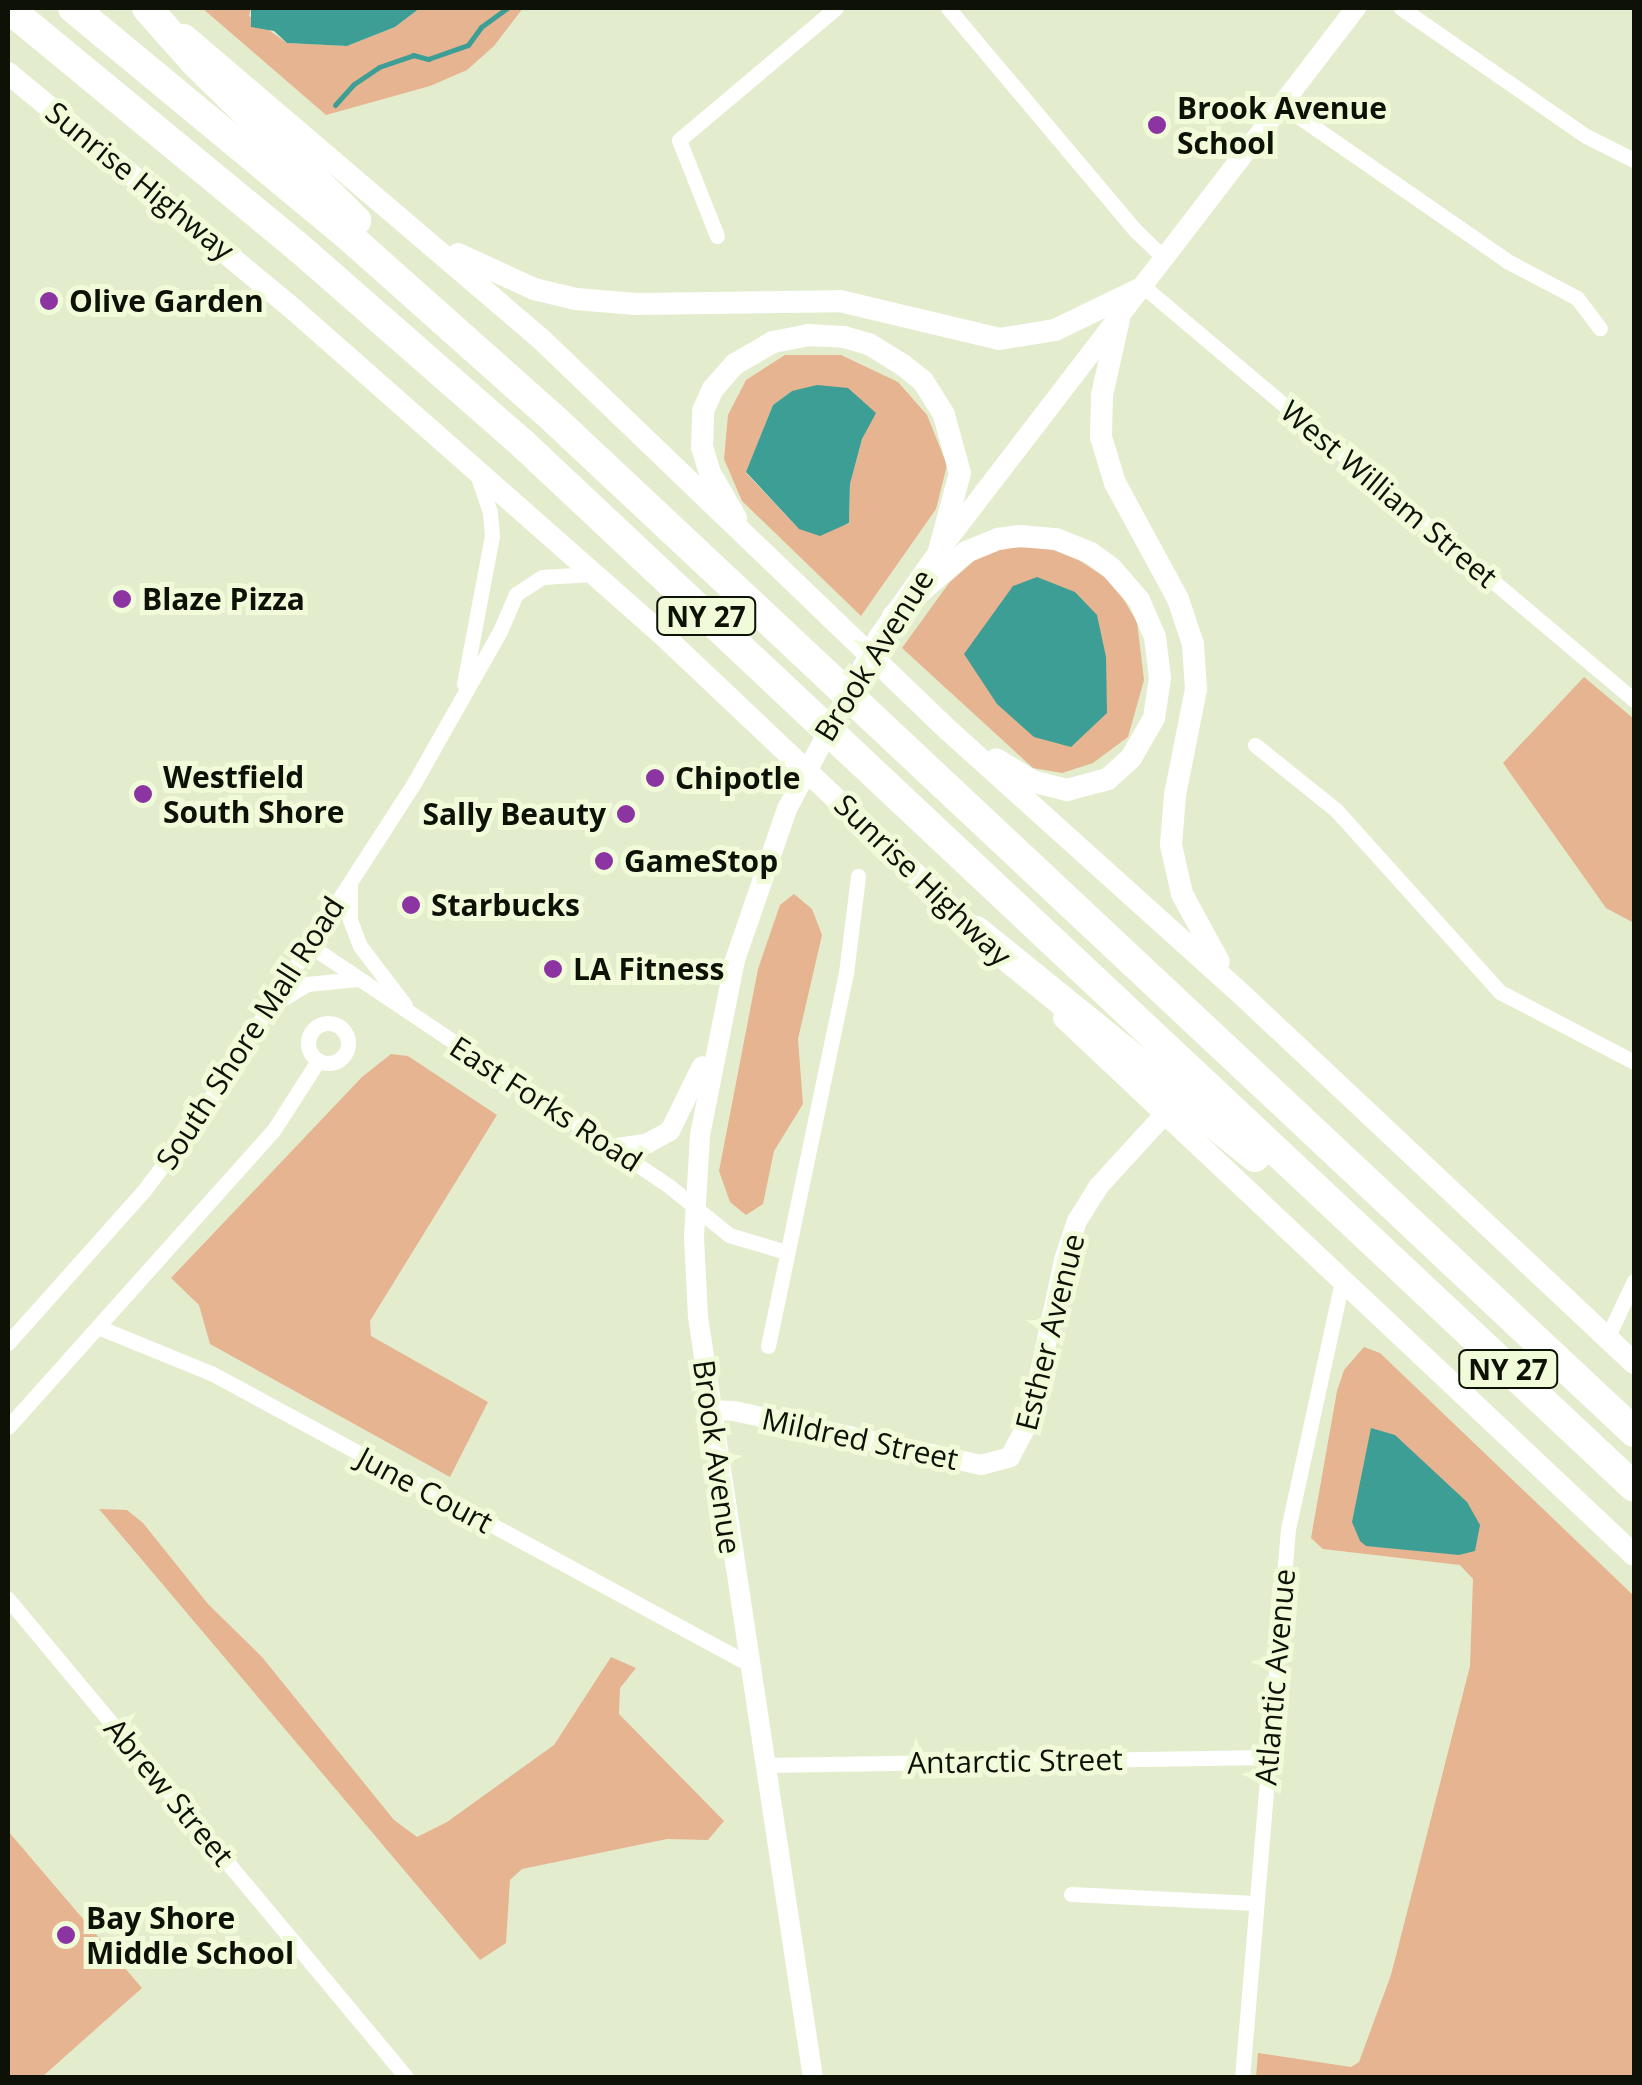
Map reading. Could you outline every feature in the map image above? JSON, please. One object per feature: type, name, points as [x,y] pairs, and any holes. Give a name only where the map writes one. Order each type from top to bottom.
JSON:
[{"type":"highway","name":"Sunrise Highway","points":[[8,8],[298,247],[524,446],[1634,1487]]},
{"type":"highway","name":"NY 27","points":[[73,8],[444,320],[604,465],[1634,1432]]},
{"type":"highway","points":[[149,8],[195,62],[350,212],[444,320]]},
{"type":"highway","points":[[976,931],[1253,1156],[1382,1250]]},
{"type":"main road","points":[[149,8],[430,240],[575,371],[947,729],[1237,990],[1634,1364]]},
{"type":"main road","name":"Sunrise Highway","points":[[8,73],[178,211],[475,468],[787,748],[1166,1114],[1634,1556]]},
{"type":"main road","points":[[430,240],[517,283],[576,299],[636,304],[840,302],[999,339],[1056,330],[1144,287]]},
{"type":"main road","points":[[1119,319],[1100,408],[1104,453],[1122,498],[1178,599],[1196,660],[1194,705],[1172,814],[1173,861],[1190,912],[1237,990]]},
{"type":"main road","points":[[757,550],[710,473],[702,448],[703,412],[719,380],[743,357],[773,342],[820,335],[844,337],[881,350],[913,372],[937,402],[955,441],[960,473],[938,551]]},
{"type":"main road","points":[[893,616],[966,552],[998,539],[1020,536],[1056,540],[1091,554],[1122,578],[1145,612],[1158,651],[1157,704],[1138,749],[1108,780],[1068,790],[1046,787],[947,729]]},
{"type":"street","points":[[717,236],[679,140],[836,8]]},
{"type":"street","points":[[948,8],[1136,230],[1166,259]]},
{"type":"street","name":"Brook Avenue","points":[[813,2078],[747,1663],[698,1317],[695,1207],[700,1135],[719,1028],[743,929],[788,809],[850,686],[893,616],[938,551],[1356,8]]},
{"type":"street","points":[[1401,8],[1586,136],[1634,160]]},
{"type":"street","points":[[1282,105],[1508,261],[1577,298],[1600,328]]},
{"type":"street","name":"West William Street","points":[[1144,287],[1634,700]]},
{"type":"street","name":"South Shore Mall Road","points":[[460,701],[486,581],[492,528],[475,468]]},
{"type":"street","name":"South Shore Mall Road","points":[[8,1343],[159,1172],[350,880],[460,701],[520,589],[550,575],[594,574]]},
{"type":"street","points":[[1255,745],[1336,810],[1500,992],[1634,1062]]},
{"type":"street","points":[[768,1346],[846,973],[858,876]]},
{"type":"street","points":[[350,880],[350,920],[360,946],[418,1020]]},
{"type":"street","name":"East Forks Road","points":[[309,945],[612,1149],[729,1235],[786,1252]]},
{"type":"street","points":[[270,1007],[307,984],[358,979]]},
{"type":"street","points":[[612,1149],[656,1140],[676,1125],[719,1028]]},
{"type":"street","points":[[8,1427],[273,1131],[318,1061]]},
{"type":"street","name":"Esther Avenue","points":[[1010,1457],[1030,1419],[1067,1249],[1077,1221],[1108,1175],[1166,1114]]},
{"type":"street","name":"Atlantic Avenue","points":[[1242,2078],[1288,1529],[1342,1281]]},
{"type":"street","points":[[1607,1338],[1634,1281]]},
{"type":"street","name":"June Court","points":[[98,1327],[213,1374],[747,1663]]},
{"type":"street","name":"Mildred Street","points":[[709,1410],[734,1411],[981,1465],[1010,1457]]},
{"type":"street","name":"Abrew Street","points":[[8,1599],[407,2078]]},
{"type":"street","name":"Antarctic Street","points":[[764,1765],[1267,1757]]},
{"type":"street","points":[[1071,1894],[1256,1902]]},
{"type":"shaded area","points":[[202,8],[251,8],[249,16],[287,43],[347,46],[395,27],[420,8],[523,8],[494,46],[467,70],[430,86],[326,115]]},
{"type":"shaded area","points":[[785,355],[841,355],[898,382],[927,415],[947,465],[936,509],[861,616],[742,501],[724,459],[728,415],[746,380]],"holes":[[[792,391],[875,412],[862,439],[850,484],[849,524],[799,529],[746,473],[773,405]]]},
{"type":"shaded area","points":[[1057,546],[1114,583],[1137,622],[1144,680],[1128,737],[1093,763],[1062,773],[1033,768],[902,648],[949,583],[975,560],[1001,548]]},
{"type":"shaded area","points":[[1584,677],[1634,719],[1634,923],[1606,908],[1503,763]]},
{"type":"shaded area","points":[[794,894],[812,909],[822,935],[798,1039],[803,1104],[774,1151],[763,1204],[746,1215],[730,1202],[719,1171],[758,969],[780,905]]},
{"type":"shaded area","points":[[391,1054],[408,1056],[497,1115],[370,1321],[371,1336],[488,1402],[450,1477],[210,1344],[199,1305],[171,1278],[362,1077]]},
{"type":"shaded area","points":[[1364,1347],[1380,1353],[1634,1596],[1634,2077],[1256,2078],[1258,2053],[1351,2067],[1359,2062],[1391,1975],[1470,1666],[1473,1579],[1460,1565],[1323,1549],[1311,1538],[1337,1391],[1344,1370]]},
{"type":"shaded area","points":[[99,1509],[127,1510],[143,1523],[208,1604],[262,1657],[394,1820],[417,1837],[447,1822],[554,1745],[611,1657],[636,1668],[620,1688],[619,1714],[724,1821],[708,1840],[667,1839],[522,1869],[510,1880],[506,1943],[480,1960]]},
{"type":"shaded area","points":[[8,1831],[142,1988],[42,2077],[8,2077]]},
{"type":"water","points":[[251,8],[420,8],[395,27],[347,46],[287,43],[274,31],[251,27]]},
{"type":"water","points":[[817,385],[848,388],[876,413],[862,439],[850,484],[849,523],[820,536],[799,529],[746,472],[773,405],[792,391]]},
{"type":"water","points":[[1037,577],[1075,592],[1097,615],[1106,657],[1107,713],[1071,747],[1034,737],[997,704],[964,654],[1013,586]]},
{"type":"water","points":[[1371,1428],[1395,1435],[1467,1502],[1480,1525],[1475,1551],[1459,1555],[1366,1546],[1360,1541],[1352,1522]]},
{"type":"waterway","points":[[335,105],[354,84],[379,67],[413,55],[428,59],[468,45],[481,27],[507,8]]},
{"type":"place","name":"Brook Avenue School","points":[[1157,125]]},
{"type":"place","name":"Olive Garden","points":[[49,301]]},
{"type":"place","name":"Blaze Pizza","points":[[122,599]]},
{"type":"place","name":"Chipotle","points":[[655,778]]},
{"type":"place","name":"Westfield South Shore","points":[[143,794]]},
{"type":"place","name":"Sally Beauty","points":[[626,814]]},
{"type":"place","name":"GameStop","points":[[604,861]]},
{"type":"place","name":"Starbucks","points":[[411,905]]},
{"type":"place","name":"LA Fitness","points":[[553,969]]},
{"type":"place","name":"Bay Shore Middle School","points":[[66,1935]]}]
